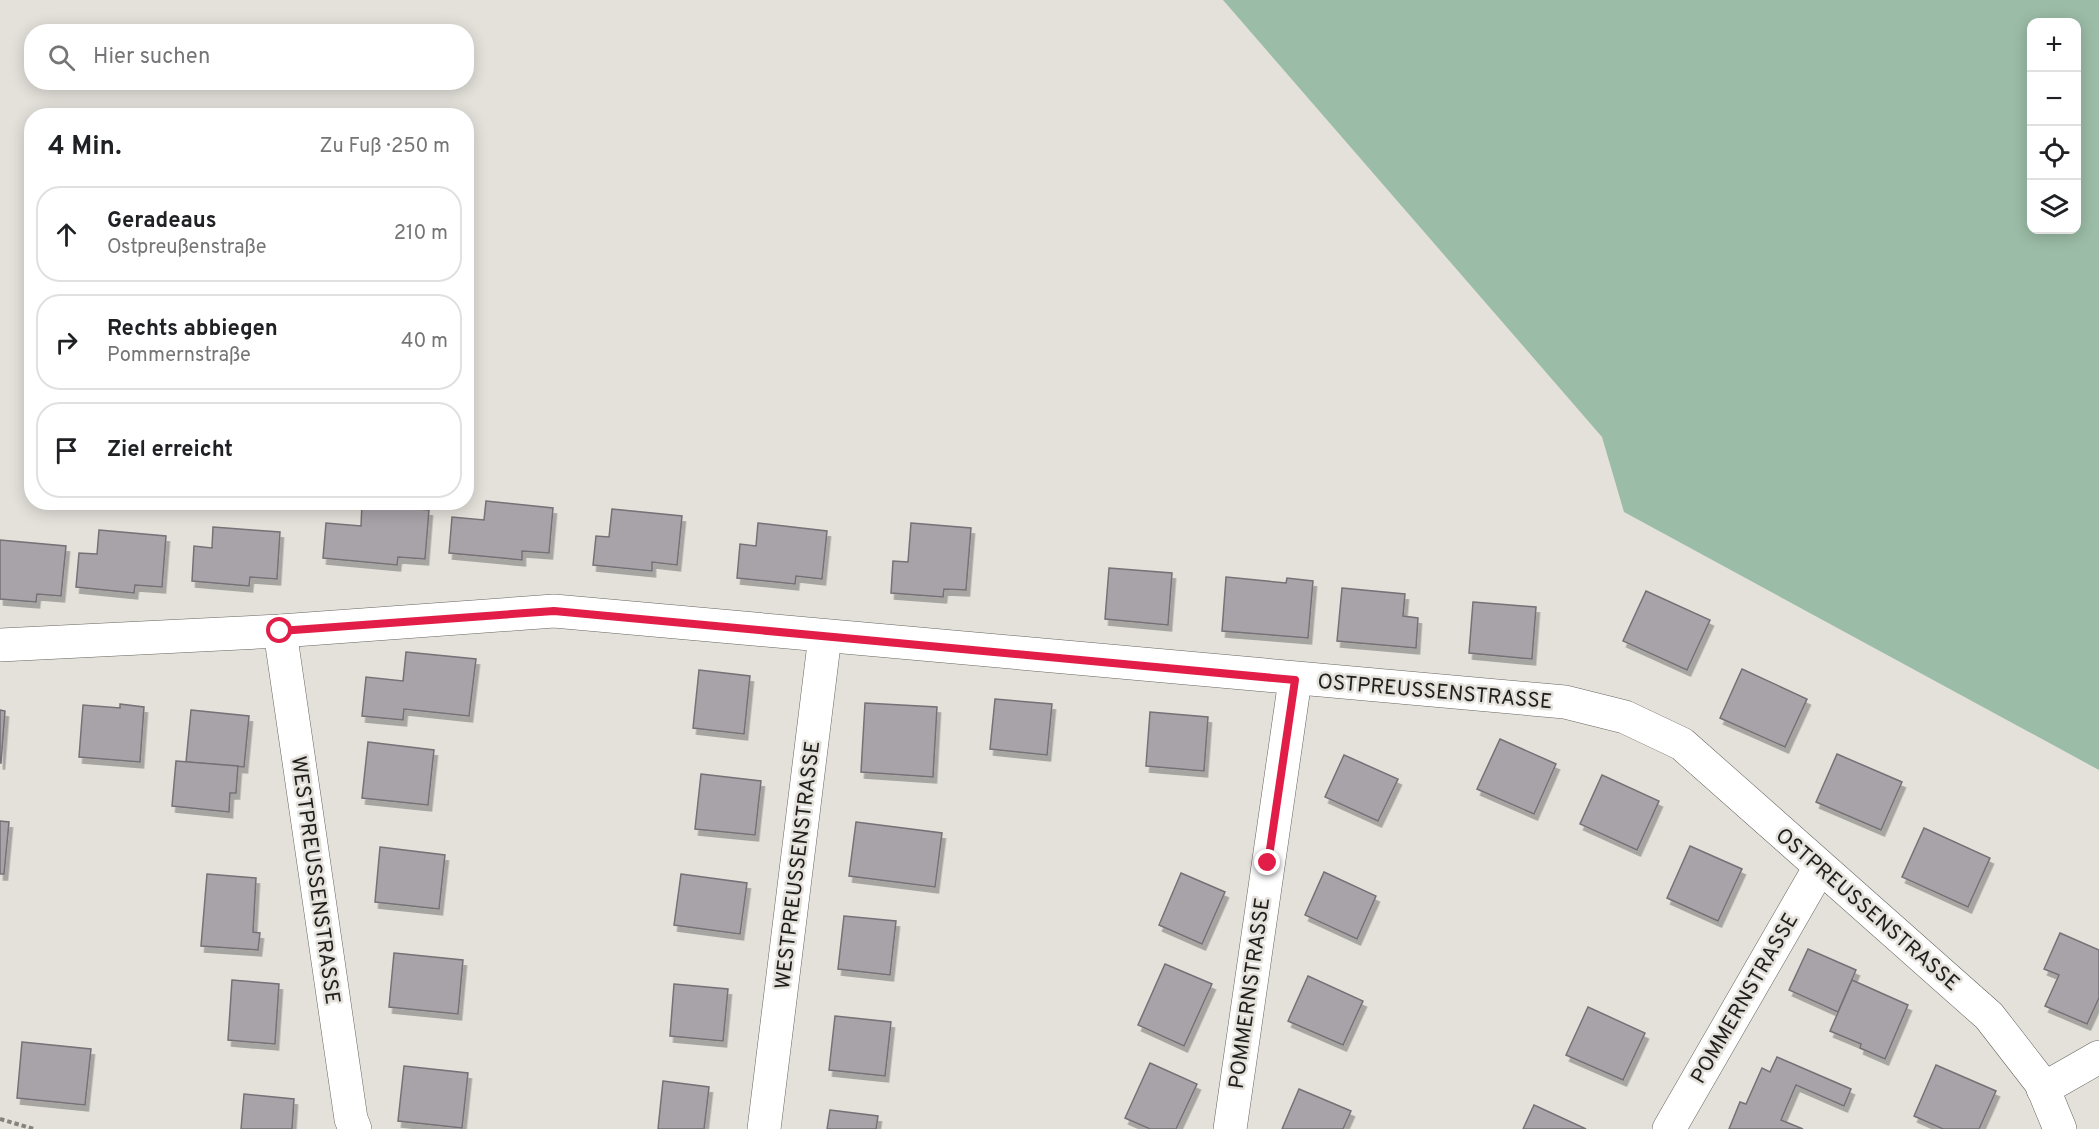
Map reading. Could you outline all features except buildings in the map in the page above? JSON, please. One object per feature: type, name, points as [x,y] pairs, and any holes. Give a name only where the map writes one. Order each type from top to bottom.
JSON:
[{"type":"street","name":"OSTPREUSSENSTRASSE","points":[[0,645],[280,631],[554,611],[1295,680],[1565,702],[1625,717],[1682,744],[1989,1016],[2043,1089],[2060,1129]]},
{"type":"street","name":"WESTPREUSSENSTRASSE","points":[[280,631],[349,1107],[355,1129]]},
{"type":"street","name":"WESTPREUSSENSTRASSE","points":[[764,1129],[825,636]]},
{"type":"street","name":"POMMERNSTRASSE","points":[[1230,1129],[1295,680]]},
{"type":"street","name":"POMMERNSTRASSE","points":[[1668,1129],[1820,867]]},
{"type":"street","points":[[2043,1089],[2099,1057]]},
{"type":"path","points":[[0,1119],[34,1129]]},
{"type":"green space","points":[[1223,0],[2099,0],[2099,770],[1624,512],[1602,437]]},
{"type":"route","points":[[280,631],[554,611],[1295,680],[1268,863]]}]
